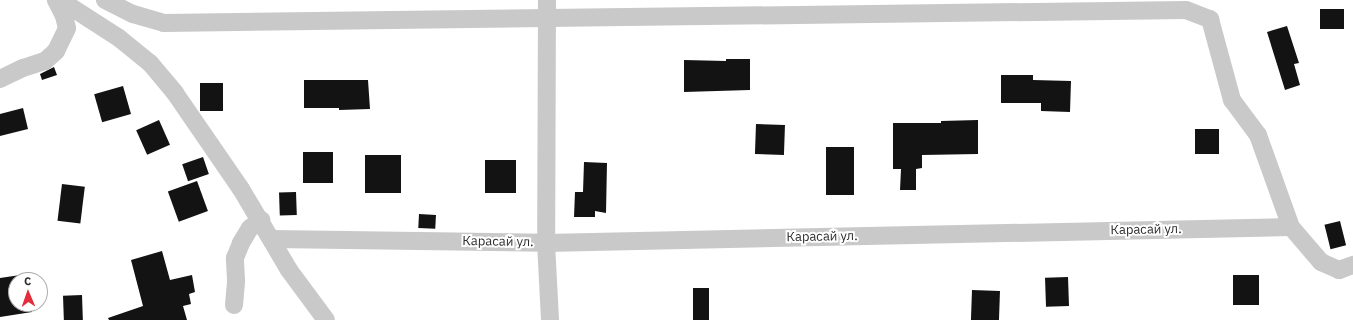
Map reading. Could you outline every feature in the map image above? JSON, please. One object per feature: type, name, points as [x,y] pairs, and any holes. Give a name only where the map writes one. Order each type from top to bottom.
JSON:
[{"type":"street","points":[[0,80],[23,68],[45,61],[56,51],[66,28],[64,16],[56,0]]},
{"type":"street","points":[[60,0],[119,38],[150,63],[175,93],[241,189],[290,270],[326,320]]},
{"type":"street","points":[[105,0],[133,14],[164,23],[1186,10],[1210,19],[1232,100],[1258,135],[1292,228],[1321,262],[1339,270],[1353,265]]},
{"type":"street","points":[[547,0],[546,243],[550,320]]},
{"type":"street","points":[[234,305],[236,280],[235,258],[241,243],[250,228],[261,220]]},
{"type":"street","name":"Карасай ул.","points":[[272,239],[546,243],[1292,228]]},
{"type":"building","points":[[1320,9],[1344,9],[1344,29],[1320,29]]},
{"type":"building","points":[[1287,26],[1299,63],[1294,64],[1300,85],[1285,90],[1267,32]]},
{"type":"building","points":[[726,59],[750,59],[750,90],[684,92],[684,60],[726,61]]},
{"type":"building","points":[[54,67],[57,75],[42,80],[40,74]]},
{"type":"building","points":[[1001,75],[1033,75],[1033,80],[1071,81],[1070,112],[1041,111],[1041,103],[1001,103]]},
{"type":"building","points":[[304,80],[368,80],[370,109],[339,110],[339,108],[304,108]]},
{"type":"building","points":[[200,83],[223,83],[223,111],[200,111]]},
{"type":"building","points":[[123,86],[131,114],[102,122],[94,94]]},
{"type":"building","points":[[23,108],[28,129],[0,136],[0,114]]},
{"type":"building","points":[[159,120],[170,145],[147,155],[136,130]]},
{"type":"building","points":[[978,120],[978,154],[922,155],[922,168],[916,169],[916,190],[900,190],[901,169],[893,169],[893,123],[941,123],[941,121]]},
{"type":"building","points":[[756,124],[785,125],[784,155],[755,154]]},
{"type":"building","points":[[1195,129],[1219,129],[1219,154],[1195,154]]},
{"type":"building","points":[[826,147],[854,147],[854,195],[826,195]]},
{"type":"building","points":[[303,152],[333,152],[333,183],[303,183]]},
{"type":"building","points":[[365,155],[401,155],[401,193],[365,193]]},
{"type":"building","points":[[203,157],[209,174],[188,181],[182,164]]},
{"type":"building","points":[[485,160],[516,160],[516,193],[485,193]]},
{"type":"building","points":[[584,162],[607,163],[606,213],[595,211],[595,217],[574,217],[575,192],[583,192]]},
{"type":"building","points":[[197,181],[208,211],[179,222],[168,192]]},
{"type":"building","points":[[62,184],[85,187],[80,224],[57,221]]},
{"type":"building","points":[[296,192],[297,215],[280,216],[279,193]]},
{"type":"building","points":[[419,214],[436,215],[435,229],[418,228]]},
{"type":"building","points":[[1340,221],[1346,245],[1331,249],[1324,225]]},
{"type":"building","points":[[162,251],[170,280],[192,275],[195,292],[189,294],[191,304],[183,306],[187,320],[109,320],[108,318],[143,306],[131,260]]},
{"type":"building","points":[[1233,275],[1259,275],[1259,305],[1233,305]]},
{"type":"building","points":[[8,277],[8,312],[32,312],[0,317],[0,278]]},
{"type":"building","points":[[1068,277],[1069,306],[1046,307],[1045,278]]},
{"type":"building","points":[[693,288],[709,288],[709,320],[693,320]]},
{"type":"building","points":[[972,290],[1000,291],[999,320],[971,320]]},
{"type":"building","points":[[82,295],[83,320],[64,320],[63,296]]}]
